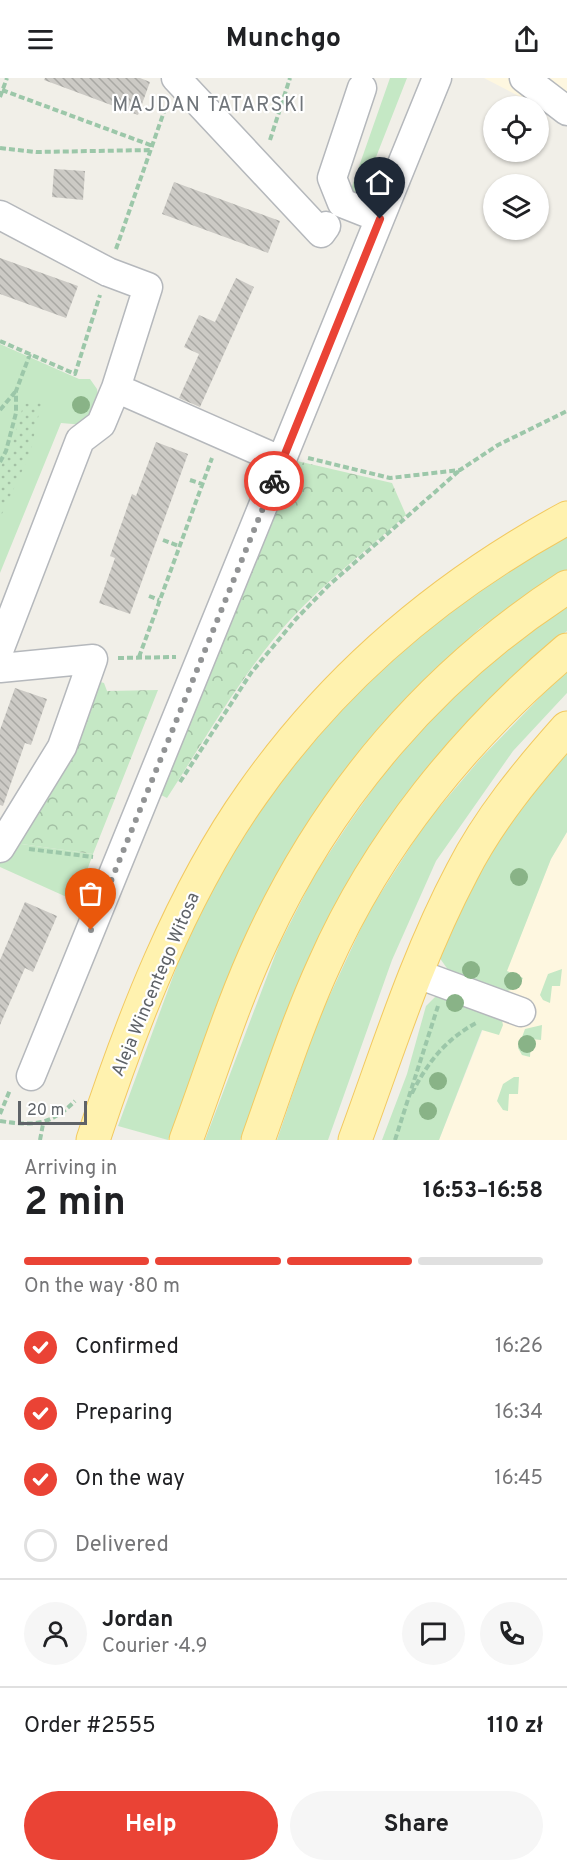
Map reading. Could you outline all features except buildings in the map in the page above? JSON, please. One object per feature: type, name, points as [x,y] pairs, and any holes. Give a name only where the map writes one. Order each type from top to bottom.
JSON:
[{"type":"main road","name":"Aleja Wincentego Witosa","points":[[93,1140],[132,1034],[181,917],[224,838],[279,758],[344,683],[424,610],[473,574],[567,518]]},
{"type":"main road","points":[[186,1140],[262,941],[296,873],[333,816],[373,759],[419,706],[467,660],[567,586]]},
{"type":"main road","points":[[258,1140],[324,964],[368,880],[418,805],[512,700],[567,650]]},
{"type":"main road","points":[[355,1140],[430,979],[462,870],[518,784],[567,728]]},
{"type":"street","points":[[31,1077],[437,78]]},
{"type":"street","points":[[524,78],[567,111]]},
{"type":"street","points":[[362,88],[332,178],[342,203],[380,219]]},
{"type":"street","points":[[172,89],[321,233],[326,226]]},
{"type":"street","points":[[0,215],[108,272],[148,287],[116,388],[101,424],[80,440],[0,648]]},
{"type":"street","points":[[116,388],[283,458]]},
{"type":"street","points":[[0,668],[93,659],[62,747],[1,847]]},
{"type":"street","points":[[430,979],[521,1012]]},
{"type":"path","points":[[0,97],[6,78]]},
{"type":"path","points":[[0,341],[75,374],[172,89]]},
{"type":"path","points":[[2,90],[152,148]]},
{"type":"path","points":[[0,148],[36,152],[152,148]]},
{"type":"path","points":[[0,410],[16,391],[30,354]]},
{"type":"path","points":[[0,462],[6,452],[16,413],[16,391]]},
{"type":"path","points":[[177,788],[251,673],[296,619],[328,586],[460,470],[498,445],[567,411]]},
{"type":"path","points":[[139,657],[213,454]]},
{"type":"path","points":[[283,458],[390,478],[460,470]]},
{"type":"path","points":[[190,480],[202,484]]},
{"type":"path","points":[[163,540],[179,546]]},
{"type":"path","points":[[149,596],[159,600]]},
{"type":"path","points":[[93,659],[177,657]]},
{"type":"path","points":[[1,847],[96,857]]},
{"type":"path","points":[[407,1105],[430,979]]},
{"type":"path","points":[[395,1140],[407,1105],[427,1065],[453,1036],[483,1019]]},
{"type":"path","points":[[0,1121],[43,1124],[59,1115]]},
{"type":"path","points":[[39,1140],[43,1124]]},
{"type":"shaded area","points":[[484,78],[567,78],[567,123],[549,112],[549,96],[519,96]]},
{"type":"shaded area","points":[[567,832],[567,1140],[439,1140],[551,859]]},
{"type":"green space","points":[[390,78],[407,78],[360,198],[349,195]]},
{"type":"green space","points":[[0,344],[79,379],[90,379],[97,389],[99,403],[85,425],[61,423],[0,573]]},
{"type":"green space","points":[[42,400],[30,454],[0,518],[0,468],[11,449],[22,410],[21,405]]},
{"type":"green space","points":[[297,461],[392,483],[406,515],[317,592],[273,640],[225,706],[167,798],[161,795]]},
{"type":"green space","points":[[567,534],[567,572],[480,628],[409,698],[195,1069],[168,1140],[118,1126],[196,914],[241,833],[291,764],[345,704],[404,645],[478,589]]},
{"type":"green space","points":[[567,606],[567,631],[544,649],[289,1007],[240,1140],[205,1140],[279,945],[314,876],[349,823],[385,772],[452,696],[486,665]]},
{"type":"green space","points":[[567,672],[567,693],[513,751],[436,861],[392,960],[328,1140],[277,1140],[316,1025],[368,913],[425,824],[481,758]]},
{"type":"green space","points":[[97,681],[104,683],[107,691],[158,690],[93,854],[14,843]]},
{"type":"green space","points":[[567,747],[567,832],[551,859],[507,971],[523,978],[518,988],[503,992],[451,974],[439,957],[486,855]]},
{"type":"green space","points":[[14,843],[93,854],[85,876],[80,903],[0,867],[0,862]]},
{"type":"green space","points":[[562,969],[560,986],[552,986],[550,1003],[543,1000],[540,995],[548,974]]},
{"type":"green space","points":[[438,994],[501,1016],[503,1025],[499,1035],[482,1030],[439,1140],[382,1140],[407,1074],[426,1006]]},
{"type":"green space","points":[[542,1025],[541,1040],[531,1039],[530,1057],[522,1055],[518,1048],[525,1029]]},
{"type":"green space","points":[[514,1077],[519,1077],[518,1094],[509,1094],[508,1111],[503,1110],[497,1101],[503,1084]]},
{"type":"way so far","points":[[91,930],[274,481]]},
{"type":"district","name":"MAJDAN TATARSKI","points":[[209,104]]},
{"type":"route","points":[[274,481],[380,219]]}]
